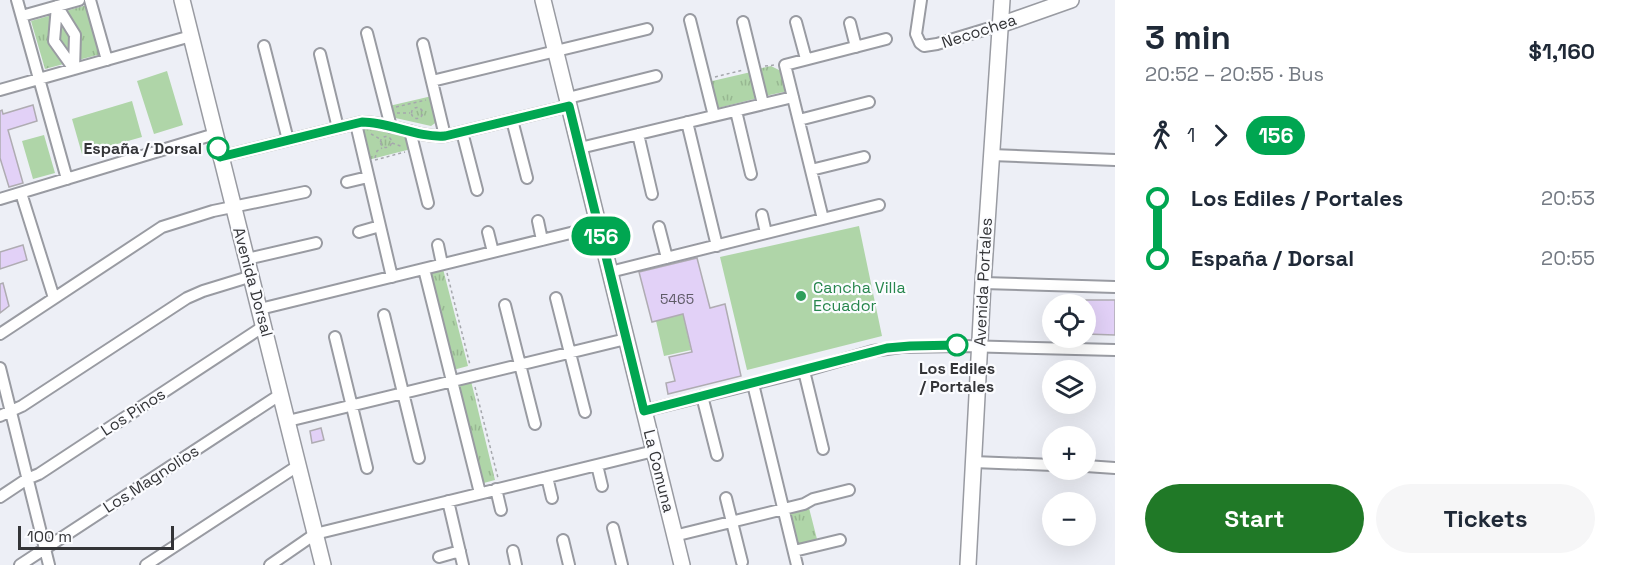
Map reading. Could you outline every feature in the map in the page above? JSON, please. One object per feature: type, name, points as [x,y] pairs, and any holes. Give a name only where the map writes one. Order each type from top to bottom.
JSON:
[{"type":"street","points":[[17,0],[67,179]]},
{"type":"street","points":[[22,16],[79,0]]},
{"type":"street","points":[[90,0],[107,60]]},
{"type":"street","name":"Avenida Dorsal","points":[[182,0],[323,565]]},
{"type":"street","name":"La Comuna","points":[[543,0],[682,565]]},
{"type":"street","name":"Necochea","points":[[921,0],[916,34],[924,46],[1000,25],[1071,0]]},
{"type":"street","name":"Avenida Portales","points":[[968,565],[979,347],[1002,0]]},
{"type":"street","points":[[57,6],[54,41],[74,69]]},
{"type":"street","points":[[57,6],[75,35],[74,69]]},
{"type":"street","points":[[690,20],[714,116]]},
{"type":"street","points":[[743,22],[763,104]]},
{"type":"street","points":[[796,22],[806,59]]},
{"type":"street","points":[[850,23],[856,47]]},
{"type":"street","points":[[432,81],[647,29]]},
{"type":"street","points":[[367,33],[391,127]]},
{"type":"street","points":[[0,90],[191,36]]},
{"type":"street","points":[[823,219],[785,65],[886,39]]},
{"type":"street","points":[[423,44],[445,136]]},
{"type":"street","points":[[264,46],[288,140]]},
{"type":"street","points":[[320,54],[338,128]]},
{"type":"street","points":[[220,157],[356,124],[373,123],[433,136],[445,136],[512,120],[656,76]]},
{"type":"street","points":[[580,148],[793,97]]},
{"type":"street","points":[[798,120],[869,102]]},
{"type":"street","points":[[736,111],[751,174]]},
{"type":"street","points":[[512,120],[528,178]]},
{"type":"street","points":[[687,122],[717,246]]},
{"type":"street","points":[[356,124],[393,276]]},
{"type":"street","points":[[410,131],[428,203]]},
{"type":"street","points":[[462,132],[477,190]]},
{"type":"street","points":[[0,198],[215,134]]},
{"type":"street","points":[[638,134],[652,194]]},
{"type":"street","points":[[991,155],[1115,160]]},
{"type":"street","points":[[811,170],[864,157]]},
{"type":"street","points":[[347,182],[368,177]]},
{"type":"street","points":[[0,334],[162,227],[213,211],[305,192]]},
{"type":"street","points":[[21,193],[54,298]]},
{"type":"street","points":[[610,272],[879,205]]},
{"type":"street","points":[[762,215],[766,233]]},
{"type":"street","points":[[538,221],[542,240]]},
{"type":"street","points":[[359,232],[380,226]]},
{"type":"street","points":[[260,309],[599,226]]},
{"type":"street","points":[[659,228],[667,258]]},
{"type":"street","points":[[488,232],[493,252]]},
{"type":"street","points":[[248,259],[316,243]]},
{"type":"street","points":[[438,245],[442,264]]},
{"type":"street","points":[[424,269],[480,493]]},
{"type":"street","points":[[0,416],[187,298],[252,276]]},
{"type":"street","points":[[983,283],[1115,287]]},
{"type":"street","points":[[555,298],[585,412]]},
{"type":"street","points":[[505,305],[534,424]]},
{"type":"street","points":[[384,315],[418,458]]},
{"type":"street","name":"Los Pinos","points":[[0,497],[39,474],[264,326]]},
{"type":"street","points":[[335,337],[367,468]]},
{"type":"street","points":[[288,421],[626,339]]},
{"type":"street","points":[[644,411],[894,347],[919,345],[1115,350]]},
{"type":"street","points":[[0,368],[49,565]]},
{"type":"street","points":[[804,371],[823,448]]},
{"type":"street","points":[[753,384],[797,565]]},
{"type":"street","name":"Los Magnolios","points":[[20,565],[281,394]]},
{"type":"street","points":[[702,396],[717,455]]},
{"type":"street","points":[[270,565],[315,534],[654,451]]},
{"type":"street","points":[[974,462],[1042,465]]},
{"type":"street","points":[[146,565],[298,465]]},
{"type":"street","points":[[597,465],[602,486]]},
{"type":"street","points":[[1096,467],[1115,468]]},
{"type":"street","points":[[548,477],[552,498]]},
{"type":"street","points":[[496,489],[501,510]]},
{"type":"street","points":[[674,536],[849,490]]},
{"type":"street","points":[[726,498],[742,562]]},
{"type":"street","points":[[448,501],[464,565]]},
{"type":"street","points":[[612,528],[622,565]]},
{"type":"street","points":[[563,540],[569,565]]},
{"type":"street","points":[[794,551],[840,540]]},
{"type":"street","points":[[439,557],[460,551]]},
{"type":"street","points":[[513,551],[516,565]]},
{"type":"path","points":[[386,110],[436,98]]},
{"type":"path","points":[[382,147],[380,142],[385,136],[390,138],[392,143],[414,150]]},
{"type":"path","points":[[382,147],[388,148],[392,143]]},
{"type":"path","points":[[382,147],[375,160],[414,150]]},
{"type":"green space","points":[[87,5],[101,54],[45,69],[31,21]]},
{"type":"green space","points":[[771,66],[783,72],[788,91],[765,96],[758,69]]},
{"type":"green space","points":[[167,71],[183,125],[154,134],[137,81]]},
{"type":"green space","points":[[751,72],[758,98],[714,109],[708,82]]},
{"type":"green space","points":[[432,96],[438,121],[431,126],[391,117],[389,106]]},
{"type":"green space","points":[[132,101],[142,137],[82,154],[72,119]]},
{"type":"green space","points":[[365,127],[407,136],[411,149],[368,160],[360,130]]},
{"type":"green space","points":[[44,135],[55,173],[33,179],[22,141]]},
{"type":"green space","name":"Cancha Villa Ecuador","points":[[859,226],[882,336],[747,370],[720,257]]},
{"type":"green space","points":[[443,269],[468,366],[453,370],[428,273]]},
{"type":"green space","points":[[683,314],[691,350],[664,356],[656,321]]},
{"type":"green space","points":[[471,381],[495,480],[480,484],[456,385]]},
{"type":"green space","points":[[809,508],[818,543],[796,548],[788,513]]},
{"type":"building","points":[[33,105],[37,121],[8,130],[23,183],[9,187],[0,158],[0,111],[2,110],[3,114]]},
{"type":"building","points":[[23,245],[27,260],[0,269],[0,252]]},
{"type":"building","points":[[697,258],[710,308],[725,304],[741,376],[668,394],[666,383],[675,381],[669,357],[692,352],[683,314],[652,322],[639,272]]},
{"type":"building","points":[[3,283],[9,306],[0,313],[0,284]]},
{"type":"building","points":[[1096,300],[1115,300],[1115,335],[1096,334]]},
{"type":"building","points":[[321,428],[324,440],[312,443],[310,431]]},
{"type":"bus line","name":"156","points":[[218,148],[220,157],[362,122],[427,135],[445,136],[569,106],[644,411],[887,348],[957,345]]},
{"type":"place","name":"España / Dorsal","points":[[218,148]]},
{"type":"place","name":"Cancha Villa Ecuador","points":[[801,296]]},
{"type":"place","name":"Los Ediles / Portales","points":[[957,345]]}]
